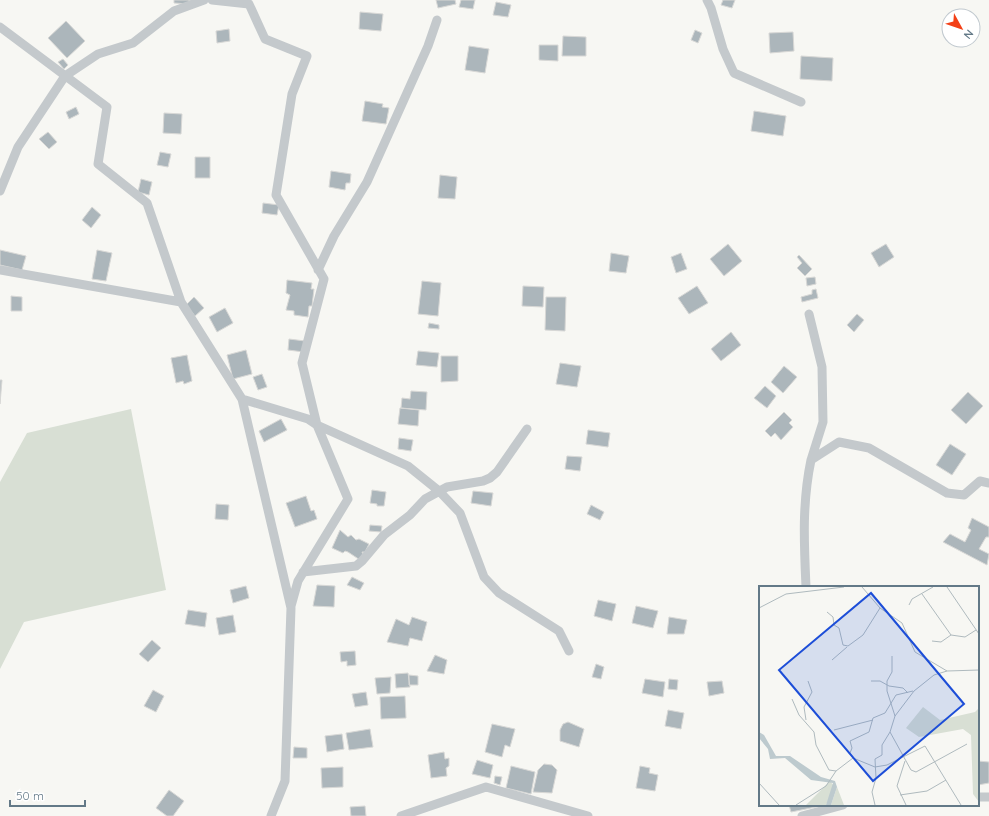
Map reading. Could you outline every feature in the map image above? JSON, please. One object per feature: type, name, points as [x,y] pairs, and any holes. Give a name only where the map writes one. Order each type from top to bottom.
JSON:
[{"type":"street","points":[[0,191],[18,147],[65,76],[98,54],[133,43],[174,11],[204,0]]},
{"type":"street","points":[[212,0],[249,4],[265,39],[307,56],[292,94],[276,195],[324,279],[302,363],[317,425],[348,498],[298,581],[291,608],[285,781],[271,816]]},
{"type":"street","points":[[707,0],[711,8],[723,49],[734,73],[801,102]]},
{"type":"street","points":[[318,270],[334,236],[367,182],[428,46],[437,20]]},
{"type":"street","points":[[0,27],[107,107],[98,164],[147,203],[181,302],[242,399],[291,608]]},
{"type":"street","points":[[0,270],[181,302]]},
{"type":"street","points":[[806,586],[803,527],[805,488],[823,422],[822,367],[809,314]]},
{"type":"street","points":[[242,399],[308,419],[317,425],[408,466],[439,491],[460,513],[484,577],[499,593],[559,631],[569,651]]},
{"type":"street","points":[[303,572],[356,566],[384,535],[410,515],[425,499],[448,487],[483,481],[490,478],[497,472],[527,430]]},
{"type":"street","points":[[812,460],[839,442],[869,448],[947,493],[964,495],[980,481],[989,483]]},
{"type":"street","points":[[401,816],[486,787],[588,816]]},
{"type":"street","points":[[802,816],[839,806]]},
{"type":"shaded area","points":[[131,409],[166,590],[24,622],[0,669],[0,482],[27,433]]},
{"type":"building","points":[[174,0],[189,0],[189,4],[174,3]]},
{"type":"building","points":[[436,0],[455,0],[456,4],[438,8]]},
{"type":"building","points":[[461,0],[475,0],[473,9],[459,7]]},
{"type":"building","points":[[723,0],[735,0],[732,8],[721,5]]},
{"type":"building","points":[[496,2],[511,5],[508,17],[493,15]]},
{"type":"building","points":[[360,12],[383,14],[381,31],[359,29]]},
{"type":"building","points":[[66,21],[85,41],[67,58],[48,38]]},
{"type":"building","points":[[229,29],[230,41],[217,43],[216,31]]},
{"type":"building","points":[[695,30],[702,33],[698,43],[691,40]]},
{"type":"building","points":[[793,32],[794,51],[770,53],[769,33]]},
{"type":"building","points":[[563,36],[586,37],[586,56],[562,56]]},
{"type":"building","points":[[539,45],[558,45],[558,61],[539,60]]},
{"type":"building","points":[[469,46],[489,49],[485,73],[465,70]]},
{"type":"building","points":[[801,56],[833,58],[832,81],[800,79]]},
{"type":"building","points":[[63,59],[68,65],[64,69],[58,62]]},
{"type":"building","points":[[365,101],[383,104],[382,107],[389,108],[386,124],[362,121]]},
{"type":"building","points":[[76,107],[79,114],[69,119],[66,112]]},
{"type":"building","points":[[754,111],[786,116],[783,136],[751,131]]},
{"type":"building","points":[[164,113],[182,114],[181,134],[163,133]]},
{"type":"building","points":[[48,132],[57,142],[49,149],[39,139]]},
{"type":"building","points":[[160,152],[171,154],[168,167],[157,165]]},
{"type":"building","points":[[195,157],[210,157],[210,178],[195,178]]},
{"type":"building","points":[[331,171],[351,174],[350,183],[346,183],[345,190],[329,187]]},
{"type":"building","points":[[440,175],[457,177],[455,199],[438,198]]},
{"type":"building","points":[[141,179],[152,182],[149,195],[138,192]]},
{"type":"building","points":[[263,203],[279,205],[277,215],[262,213]]},
{"type":"building","points":[[92,207],[101,215],[91,228],[82,220]]},
{"type":"building","points":[[728,244],[742,261],[724,276],[710,259]]},
{"type":"building","points":[[886,244],[894,257],[879,267],[871,253]]},
{"type":"building","points":[[0,250],[26,256],[22,270],[0,265]]},
{"type":"building","points":[[97,250],[112,253],[106,281],[92,279]]},
{"type":"building","points":[[611,253],[629,256],[626,273],[609,271]]},
{"type":"building","points":[[681,253],[687,269],[676,273],[671,257]]},
{"type":"building","points":[[799,255],[812,269],[805,276],[797,268],[802,263],[797,257]]},
{"type":"building","points":[[815,277],[816,284],[807,286],[806,278]]},
{"type":"building","points":[[287,280],[312,283],[311,289],[314,289],[312,306],[309,306],[308,317],[294,315],[294,311],[286,310],[290,295],[286,293]]},
{"type":"building","points":[[422,281],[441,283],[438,316],[418,314]]},
{"type":"building","points":[[523,286],[544,287],[543,307],[522,306]]},
{"type":"building","points":[[697,286],[708,303],[689,314],[678,298]]},
{"type":"building","points":[[816,289],[818,298],[802,302],[801,297],[812,294],[812,290]]},
{"type":"building","points":[[11,296],[22,297],[22,311],[11,311]]},
{"type":"building","points":[[194,297],[204,308],[195,316],[186,305]]},
{"type":"building","points":[[546,297],[566,297],[565,331],[545,330]]},
{"type":"building","points":[[225,308],[233,323],[217,332],[209,317]]},
{"type":"building","points":[[857,314],[864,320],[854,332],[847,325]]},
{"type":"building","points":[[429,323],[439,325],[439,329],[428,328]]},
{"type":"building","points":[[731,332],[741,345],[721,361],[711,349]]},
{"type":"building","points":[[289,339],[305,341],[304,352],[288,350]]},
{"type":"building","points":[[246,350],[252,374],[233,379],[227,355]]},
{"type":"building","points":[[418,351],[439,353],[437,367],[416,365]]},
{"type":"building","points":[[187,355],[192,381],[184,384],[183,381],[176,383],[171,358]]},
{"type":"building","points":[[441,356],[458,356],[458,381],[441,382]]},
{"type":"building","points":[[560,363],[581,366],[577,387],[556,384]]},
{"type":"building","points":[[784,366],[797,377],[783,393],[771,382]]},
{"type":"building","points":[[262,374],[267,387],[258,390],[253,377]]},
{"type":"building","points":[[0,380],[2,380],[0,404]]},
{"type":"building","points":[[765,386],[776,396],[767,408],[754,398]]},
{"type":"building","points":[[411,391],[427,392],[426,410],[401,408],[402,398],[410,399]]},
{"type":"building","points":[[968,392],[983,406],[966,424],[951,410]]},
{"type":"building","points":[[400,408],[419,410],[418,426],[398,424]]},
{"type":"building","points":[[784,412],[792,420],[789,423],[793,427],[781,440],[775,433],[771,437],[765,431]]},
{"type":"building","points":[[281,419],[287,430],[264,442],[259,431]]},
{"type":"building","points":[[588,430],[610,433],[608,447],[586,444]]},
{"type":"building","points":[[399,438],[413,440],[411,451],[398,449]]},
{"type":"building","points":[[950,444],[966,454],[952,475],[936,465]]},
{"type":"building","points":[[567,456],[582,457],[580,471],[565,469]]},
{"type":"building","points":[[372,490],[386,492],[384,506],[377,506],[377,504],[370,503]]},
{"type":"building","points":[[473,491],[493,493],[491,506],[471,503]]},
{"type":"building","points":[[306,496],[311,511],[314,510],[317,519],[295,527],[286,503]]},
{"type":"building","points":[[216,504],[229,505],[228,520],[215,519]]},
{"type":"building","points":[[591,505],[604,512],[600,520],[587,514]]},
{"type":"building","points":[[972,518],[989,527],[989,537],[986,537],[979,549],[989,554],[987,565],[943,542],[950,534],[965,542],[971,530],[968,528]]},
{"type":"building","points":[[370,525],[382,526],[381,532],[369,531]]},
{"type":"building","points":[[340,530],[348,537],[351,535],[356,540],[359,539],[369,544],[365,552],[362,552],[363,555],[360,560],[348,552],[345,551],[343,553],[332,548]]},
{"type":"building","points":[[352,577],[364,583],[360,590],[347,585]]},
{"type":"building","points":[[317,585],[335,586],[334,607],[313,606]]},
{"type":"building","points":[[246,586],[249,598],[233,603],[230,590]]},
{"type":"building","points":[[598,600],[616,604],[612,621],[594,616]]},
{"type":"building","points":[[636,606],[658,611],[653,628],[632,623]]},
{"type":"building","points":[[188,610],[207,613],[205,627],[185,624]]},
{"type":"building","points":[[233,615],[236,632],[219,635],[216,618]]},
{"type":"building","points":[[412,617],[427,622],[422,641],[410,638],[408,646],[387,642],[396,619],[409,625]]},
{"type":"building","points":[[669,617],[687,620],[684,634],[667,634]]},
{"type":"building","points":[[152,640],[161,648],[148,662],[139,654]]},
{"type":"building","points":[[355,651],[356,665],[347,666],[347,661],[341,662],[340,652]]},
{"type":"building","points":[[435,655],[447,660],[444,674],[427,671]]},
{"type":"building","points":[[596,664],[604,667],[601,679],[592,677]]},
{"type":"building","points":[[408,673],[410,687],[396,688],[395,674]]},
{"type":"building","points":[[409,675],[418,676],[418,685],[409,685]]},
{"type":"building","points":[[391,677],[390,693],[377,694],[375,678]]},
{"type":"building","points":[[645,679],[665,682],[663,697],[642,693]]},
{"type":"building","points":[[669,679],[678,680],[677,690],[668,689]]},
{"type":"building","points":[[722,681],[724,693],[709,696],[707,682]]},
{"type":"building","points":[[153,690],[164,696],[156,712],[144,706]]},
{"type":"building","points":[[366,692],[368,705],[355,707],[352,694]]},
{"type":"building","points":[[405,696],[406,718],[381,719],[380,697]]},
{"type":"building","points":[[668,710],[684,713],[681,729],[665,726]]},
{"type":"building","points":[[568,722],[584,729],[579,747],[560,741],[560,730],[563,724]]},
{"type":"building","points":[[492,724],[515,729],[510,747],[505,745],[502,757],[485,752]]},
{"type":"building","points":[[370,729],[373,747],[349,750],[346,733]]},
{"type":"building","points":[[342,734],[344,749],[327,752],[325,736]]},
{"type":"building","points":[[294,747],[307,748],[307,758],[293,758]]},
{"type":"building","points":[[444,752],[445,759],[449,758],[449,766],[446,768],[447,776],[431,778],[428,755]]},
{"type":"building","points":[[477,760],[493,765],[490,778],[472,774]]},
{"type":"building","points":[[979,761],[989,762],[989,783],[979,785]]},
{"type":"building","points":[[544,764],[552,765],[557,770],[552,793],[533,792],[538,770]]},
{"type":"building","points":[[511,766],[535,772],[531,794],[506,788]]},
{"type":"building","points":[[640,766],[650,768],[649,773],[658,775],[655,791],[636,788]]},
{"type":"building","points":[[343,767],[343,787],[322,788],[321,768]]},
{"type":"building","points":[[495,776],[502,777],[500,785],[494,783]]},
{"type":"building","points":[[169,790],[184,801],[173,816],[167,816],[156,808]]},
{"type":"building","points":[[365,806],[366,816],[351,816],[350,807]]},
{"type":"building","points":[[789,806],[821,806],[791,812]]}]
